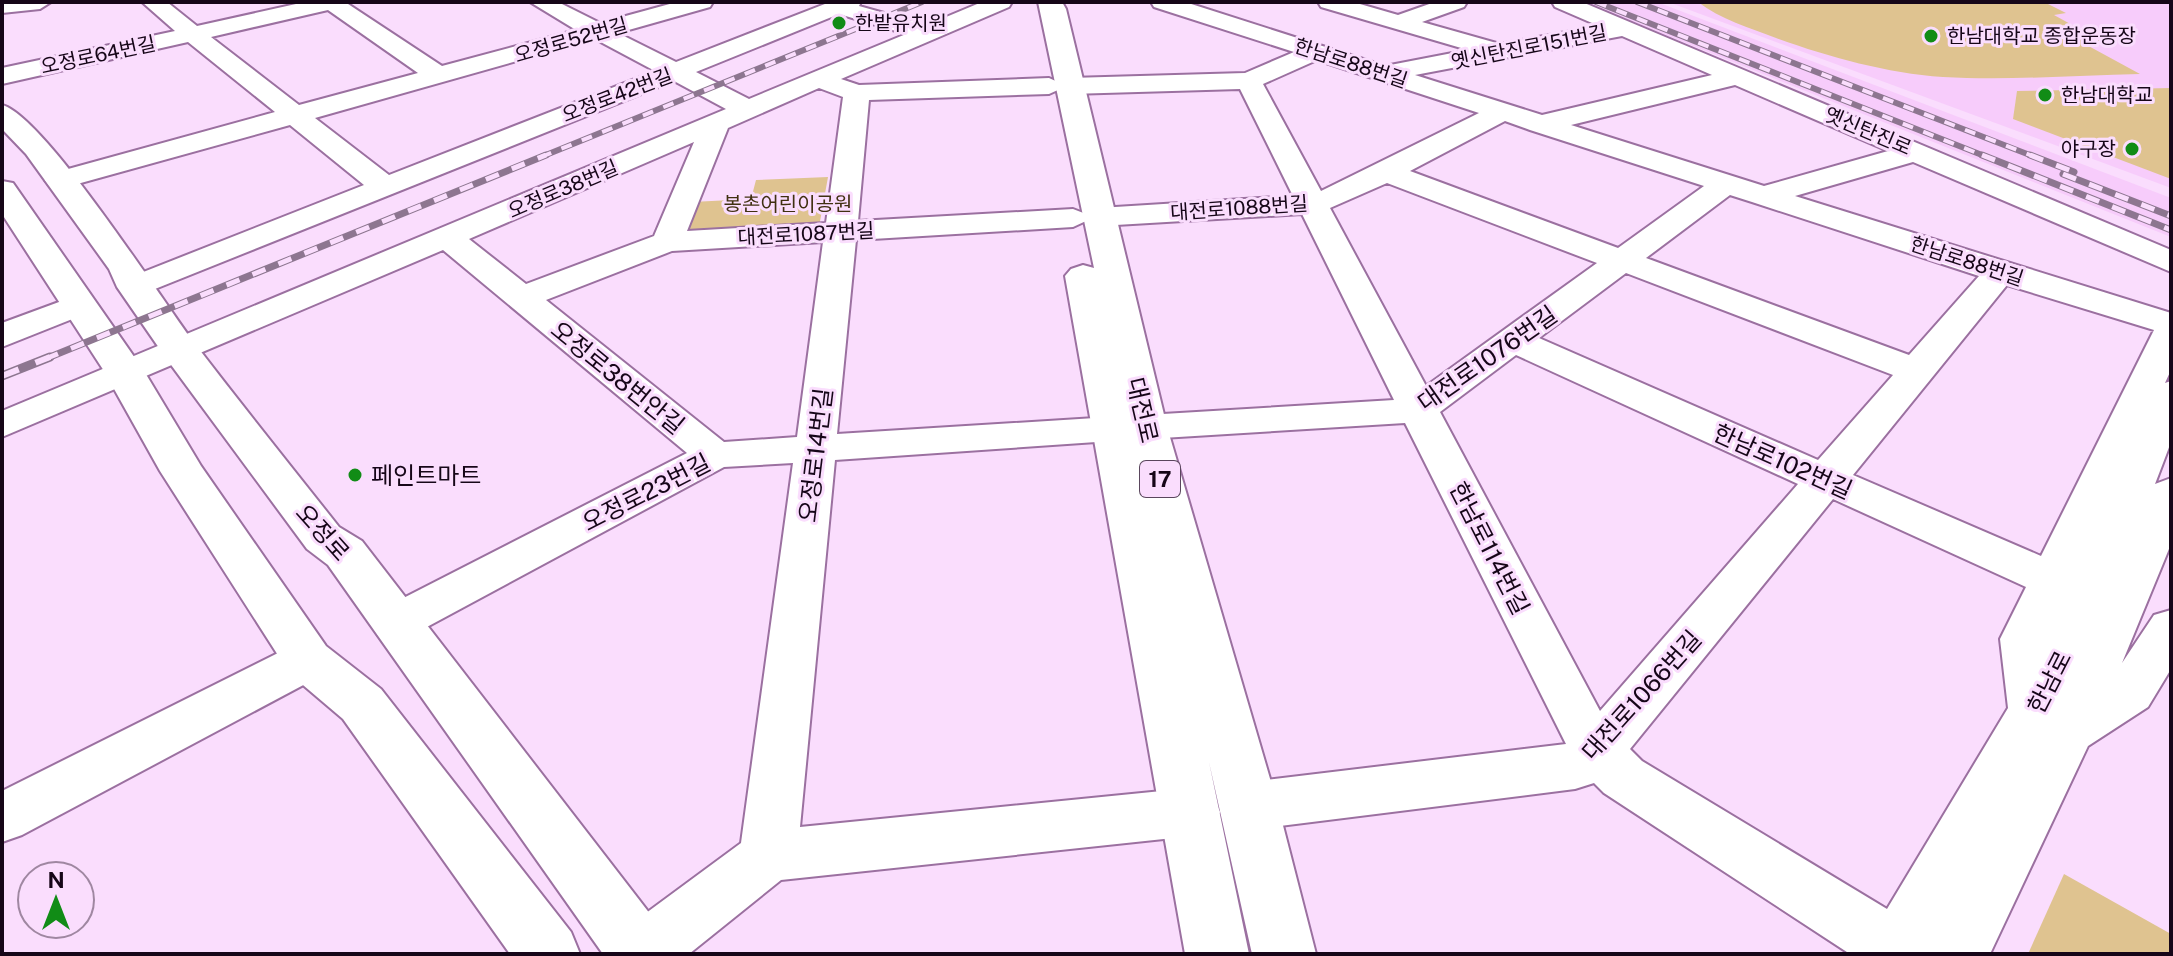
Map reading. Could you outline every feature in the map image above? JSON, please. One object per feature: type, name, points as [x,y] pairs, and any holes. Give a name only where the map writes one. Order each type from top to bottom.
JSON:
[{"type":"main road","name":"대전로","points":[[1036,2],[1034,11],[1060,86]]},
{"type":"main road","name":"대전로","points":[[1050,2],[1054,9],[1060,86],[1129,428],[1217,954]]},
{"type":"main road","name":"오정로","points":[[2,113],[36,148],[126,268],[135,287],[180,350],[323,538],[345,553],[641,954]]},
{"type":"main road","points":[[3,192],[124,371],[182,471],[308,660],[362,704],[548,954]]},
{"type":"main road","name":"대전로","points":[[1129,428],[1249,806],[1284,954]]},
{"type":"street","points":[[2,6],[40,2]]},
{"type":"street","name":"오정로64번길","points":[[153,2],[193,34]]},
{"type":"street","points":[[331,2],[439,76]]},
{"type":"street","name":"오정로64번길","points":[[2,76],[331,2]]},
{"type":"street","points":[[541,2],[749,110]]},
{"type":"street","name":"오정로52번길","points":[[60,180],[702,2]]},
{"type":"street","name":"오정로38번길","points":[[2,425],[749,110],[839,86],[930,33],[1001,2]]},
{"type":"street","name":"한남로88번길","points":[[1162,2],[2000,272],[2171,324]]},
{"type":"street","points":[[1329,2],[1501,52]]},
{"type":"street","points":[[1399,22],[1456,2]]},
{"type":"street","name":"옛신탄진로","points":[[1563,2],[2171,262]]},
{"type":"street","points":[[844,4],[930,33]]},
{"type":"street","name":"오정로42번길","points":[[135,287],[844,4]]},
{"type":"street","points":[[1214,19],[1243,8]]},
{"type":"street","name":"옛신탄진로151번길","points":[[1384,74],[1626,28]]},
{"type":"street","points":[[193,34],[384,186]]},
{"type":"street","points":[[839,86],[1060,86],[1249,81],[1315,52]]},
{"type":"street","points":[[1540,124],[1739,76]]},
{"type":"street","name":"한남로114번길","points":[[1249,81],[1574,712],[1598,750],[1623,777],[1898,952]]},
{"type":"street","name":"오정로14번길","points":[[768,856],[841,232],[839,86]]},
{"type":"street","name":"대전로1088번길","points":[[1086,217],[1314,204],[1385,172],[1502,112]]},
{"type":"street","points":[[667,242],[715,125]]},
{"type":"street","points":[[1763,196],[1918,152]]},
{"type":"street","points":[[1385,172],[1917,371]]},
{"type":"street","name":"대전로1076번길","points":[[1129,428],[1418,410],[1726,184]]},
{"type":"street","name":"대전로1087번길","points":[[667,242],[1086,217]]},
{"type":"street","name":"오정로38번안길","points":[[448,238],[715,455]]},
{"type":"street","name":"오정로38번안길","points":[[520,298],[667,242]]},
{"type":"street","name":"대전로1066번길","points":[[1249,806],[1575,767],[1598,750],[2000,272]]},
{"type":"street","points":[[2,336],[78,305]]},
{"type":"street","points":[[2170,631],[2130,693],[2051,722],[2024,639],[2171,331]]},
{"type":"street","name":"한남로102번길","points":[[1514,341],[2052,580]]},
{"type":"street","name":"한남로","points":[[1898,952],[2051,722],[2060,663],[2165,408]]},
{"type":"street","name":"오정로23번길","points":[[395,623],[715,455],[1129,428]]},
{"type":"street","name":"한남로","points":[[1958,954],[2051,722],[2171,492]]},
{"type":"street","points":[[2,818],[308,660]]},
{"type":"street","points":[[641,954],[768,856],[1192,812]]},
{"type":"shaded area","points":[[1583,2],[1657,2],[2171,198],[2171,237]]},
{"type":"shaded area","name":"한남대학교","points":[[1668,2],[2171,2],[2171,188]]},
{"type":"green space","name":"한남대학교 종합운동장","points":[[1698,2],[2044,2],[2066,13],[2054,15],[2103,42],[2083,43],[2140,74],[1992,78],[1900,72],[1796,45],[1736,23]]},
{"type":"green space","name":"야구장","points":[[2171,88],[2171,179],[2013,119],[2017,91]]},
{"type":"green space","name":"봉촌어린이공원","points":[[828,177],[819,227],[682,238],[692,202],[751,199],[756,180]]},
{"type":"green space","points":[[2064,874],[2171,934],[2171,954],[2028,954]]},
{"type":"railway","points":[[541,157],[922,2]]},
{"type":"railway","points":[[1596,2],[1987,157]]},
{"type":"railway","points":[[1637,2],[2035,157]]},
{"type":"railway","points":[[47,358],[546,155]]},
{"type":"railway","points":[[1982,155],[2171,230]]},
{"type":"railway","points":[[2030,155],[2074,172]]},
{"type":"railway","points":[[2063,174],[2171,216]]},
{"type":"railway","points":[[2,376],[47,358]]},
{"type":"place","name":"한밭유치원","points":[[839,23]]},
{"type":"place","name":"한남대학교 종합운동장","points":[[1931,36]]},
{"type":"place","name":"한남대학교","points":[[2045,95]]},
{"type":"place","name":"야구장","points":[[2132,149]]},
{"type":"place","name":"페인트마트","points":[[355,475]]}]
